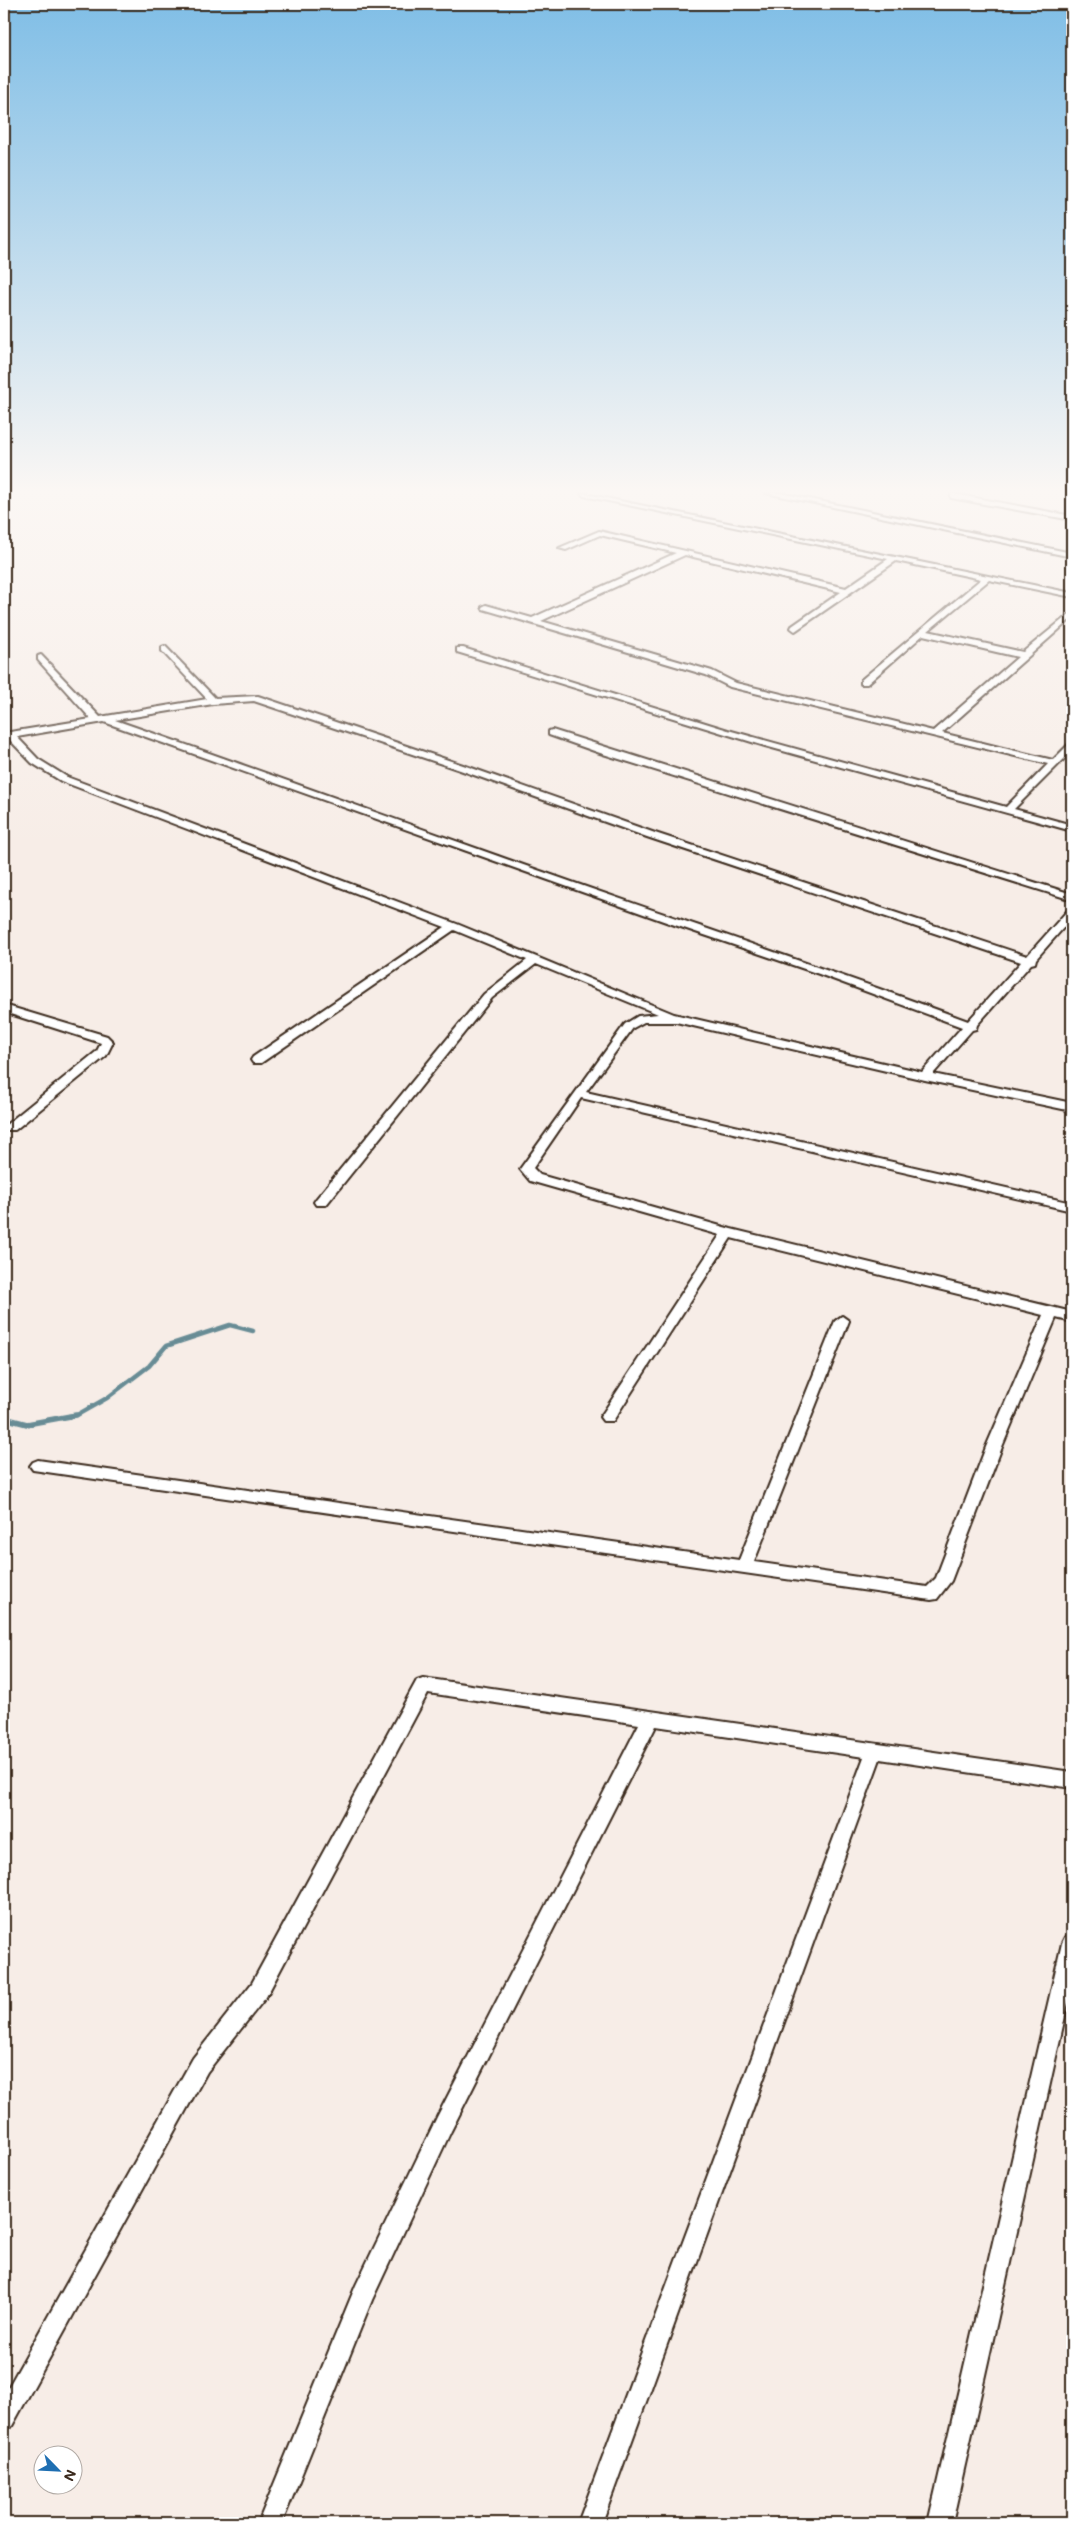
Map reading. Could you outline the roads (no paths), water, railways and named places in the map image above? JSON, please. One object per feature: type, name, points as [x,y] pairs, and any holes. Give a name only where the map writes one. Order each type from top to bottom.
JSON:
[{"type":"street","points":[[501,611],[709,673],[733,685],[1055,763]]},
{"type":"street","points":[[535,620],[555,611]]},
{"type":"street","points":[[795,628],[819,611]]},
{"type":"street","points":[[864,682],[945,611]]},
{"type":"street","points":[[936,733],[1072,614]]},
{"type":"street","points":[[922,632],[1023,655]]},
{"type":"street","points":[[165,650],[213,700]]},
{"type":"street","points":[[460,650],[596,693],[813,757],[1009,809],[1072,828]]},
{"type":"street","points":[[41,658],[101,720],[317,793],[673,921],[816,968],[972,1026]]},
{"type":"street","points":[[7,735],[213,700],[242,698],[260,700],[462,768],[651,835],[1031,961]]},
{"type":"street","points":[[552,733],[603,751],[722,786],[1072,897]]},
{"type":"street","points":[[7,735],[36,760],[64,779],[453,926],[676,1018],[925,1076],[1072,1107]]},
{"type":"street","points":[[1009,809],[1072,746]]},
{"type":"street","points":[[925,1076],[1031,961],[1072,912]]},
{"type":"street","points":[[257,1060],[453,926]]},
{"type":"street","points":[[321,1202],[488,996],[534,960]]},
{"type":"street","points":[[4,1008],[103,1039],[106,1042],[102,1052],[11,1126]]},
{"type":"street","points":[[676,1018],[642,1018],[628,1026],[526,1169],[535,1178],[728,1233],[1072,1317]]},
{"type":"street","points":[[578,1094],[1072,1207]]},
{"type":"street","points":[[608,1417],[728,1233]]},
{"type":"street","points":[[38,1466],[931,1594],[939,1588],[1051,1312]]},
{"type":"street","points":[[744,1567],[842,1321]]},
{"type":"street","points":[[4,2418],[200,2065],[259,1990],[423,1685],[1072,1780]]},
{"type":"street","points":[[270,2523],[364,2293],[423,2168],[651,1718]]},
{"type":"street","points":[[590,2523],[876,1750]]},
{"type":"street","points":[[940,2523],[1072,1943]]},
{"type":"waterway","points":[[74,1415],[107,1398],[149,1366],[166,1346],[230,1325],[253,1331]]},
{"type":"waterway","points":[[4,1418],[27,1424],[74,1415]]},
{"type":"waterway","points":[[69,1416],[74,1415]]}]
